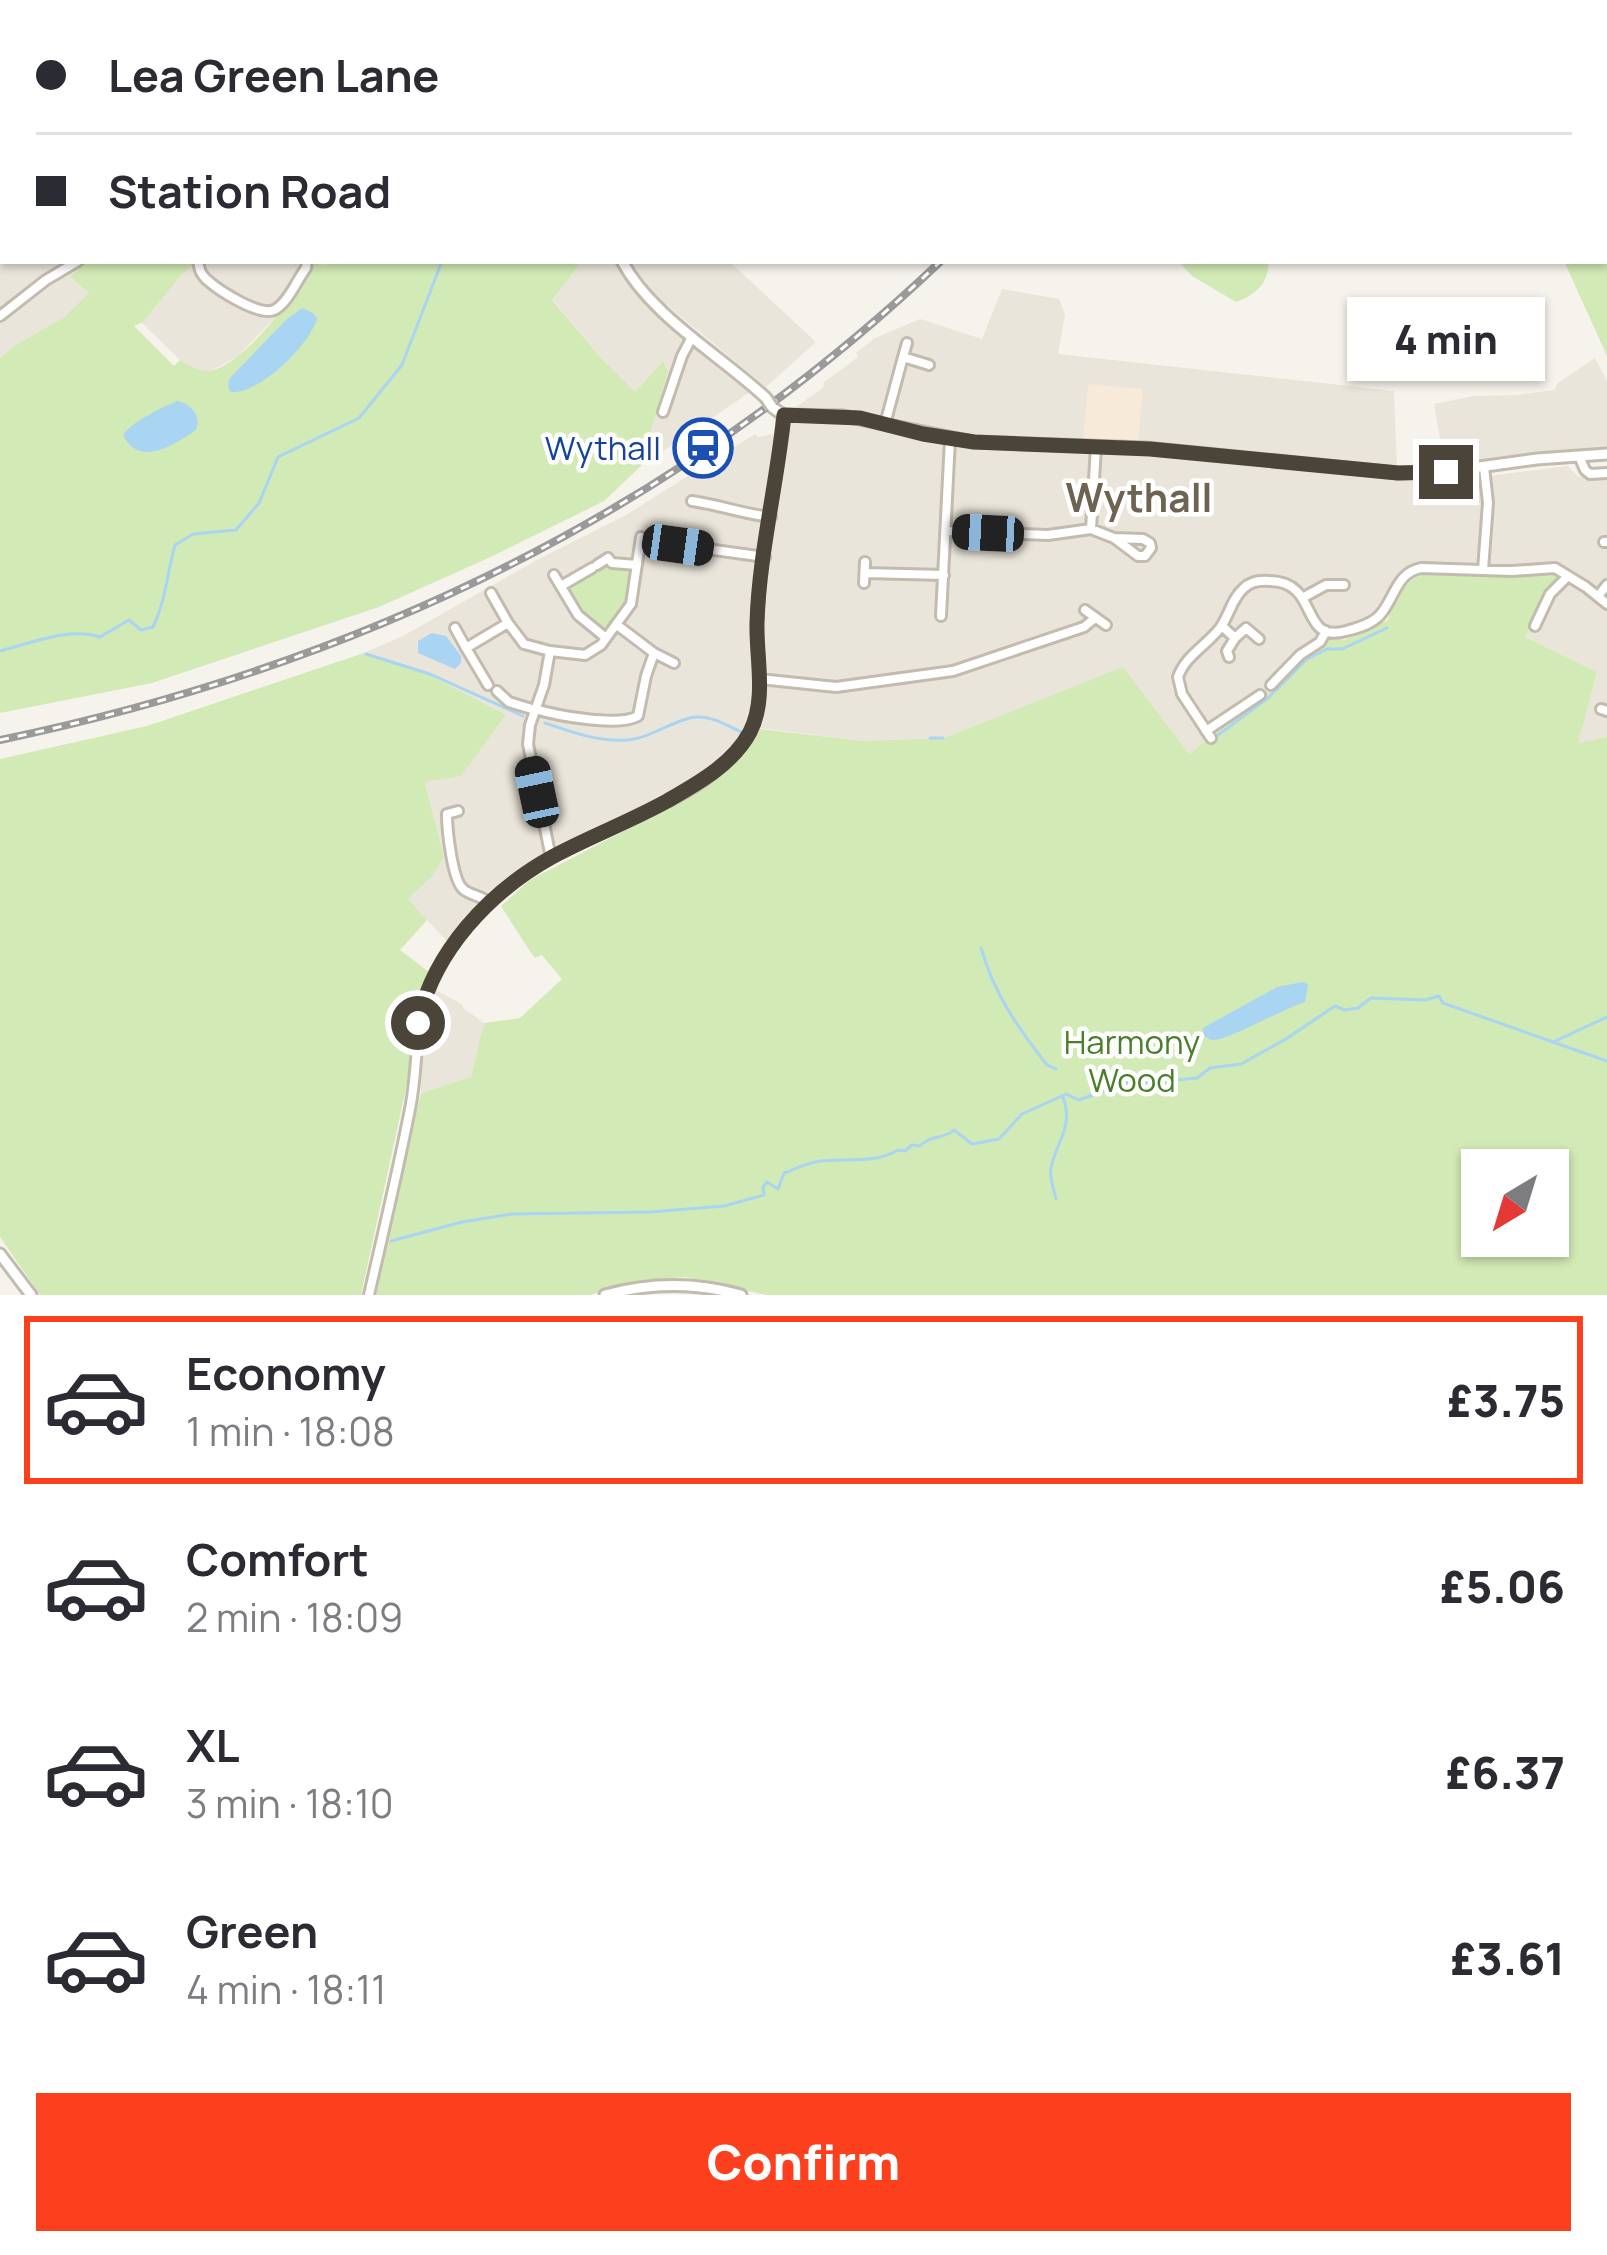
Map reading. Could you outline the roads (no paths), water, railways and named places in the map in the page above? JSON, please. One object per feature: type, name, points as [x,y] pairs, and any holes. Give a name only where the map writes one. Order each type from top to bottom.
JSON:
[{"type":"street","points":[[0,316],[73,264]]},
{"type":"street","points":[[199,264],[215,286],[262,313],[281,306],[307,264]]},
{"type":"street","points":[[624,264],[643,294],[784,415],[844,416],[950,439],[1150,449],[1398,473],[1450,472],[1607,454]]},
{"type":"street","points":[[663,412],[682,354],[693,336]]},
{"type":"street","points":[[885,424],[907,343]]},
{"type":"street","points":[[903,357],[929,364]]},
{"type":"street","points":[[369,1295],[412,1103],[423,1000],[453,945],[489,903],[551,858],[646,813],[711,774],[749,733],[758,708],[757,622],[784,415]]},
{"type":"street","points":[[940,616],[950,439]]},
{"type":"street","points":[[1090,529],[1096,447]]},
{"type":"street","points":[[1579,456],[1590,474],[1607,472]]},
{"type":"street","points":[[1483,569],[1488,503],[1484,466]]},
{"type":"street","points":[[692,501],[770,517]]},
{"type":"street","points":[[947,531],[1048,535],[1090,529],[1114,538]]},
{"type":"street","points":[[491,593],[524,644],[585,655],[596,650],[617,625],[634,596],[641,537]]},
{"type":"street","points":[[678,545],[765,556]]},
{"type":"street","points":[[561,586],[608,558],[637,565]]},
{"type":"street","points":[[1260,695],[1209,735],[1182,694],[1178,677],[1188,659],[1222,626],[1240,592],[1260,581],[1292,585],[1304,598],[1312,619],[1327,632],[1341,633],[1379,616],[1412,570],[1555,568],[1607,604]]},
{"type":"street","points":[[864,573],[944,575]]},
{"type":"street","points":[[554,575],[578,616],[606,638]]},
{"type":"street","points":[[1535,626],[1550,594],[1568,576]]},
{"type":"street","points":[[1304,598],[1326,585],[1344,585]]},
{"type":"street","points":[[1598,596],[1607,585]]},
{"type":"street","points":[[1085,610],[1106,626]]},
{"type":"street","points":[[760,679],[836,687],[953,670],[1084,627],[1095,618]]},
{"type":"street","points":[[466,648],[508,623]]},
{"type":"street","points":[[617,625],[674,663]]},
{"type":"street","points":[[1222,626],[1235,638]]},
{"type":"street","points":[[455,628],[492,688],[509,702],[601,719],[635,719],[640,713],[654,653]]},
{"type":"street","points":[[1229,657],[1227,650],[1246,628],[1258,639]]},
{"type":"street","points":[[1271,685],[1327,632]]},
{"type":"street","points":[[550,651],[528,745],[551,858]]},
{"type":"street","points":[[458,811],[447,814],[447,834],[459,884],[489,903]]},
{"type":"street","points":[[0,1254],[31,1295]]},
{"type":"street","points":[[605,1295],[655,1285],[741,1295]]},
{"type":"water","points":[[302,308],[317,318],[295,354],[269,377],[231,392],[229,379]]},
{"type":"water","points":[[177,401],[194,411],[196,430],[157,451],[130,445],[123,435],[128,430]]},
{"type":"water","points":[[432,633],[446,636],[461,656],[455,669],[418,653],[418,641]]},
{"type":"water","points":[[1308,984],[1305,1002],[1220,1039],[1204,1036],[1203,1028],[1277,987]]},
{"type":"waterway","points":[[0,651],[63,635],[100,637],[129,620],[141,630],[153,627],[175,545],[193,534],[236,530],[259,503],[278,457],[359,418],[402,365],[441,264]]},
{"type":"waterway","points":[[1218,735],[1268,698],[1307,659],[1387,628]]},
{"type":"waterway","points":[[366,654],[430,674],[523,716]]},
{"type":"waterway","points":[[545,723],[617,740],[697,717],[741,732]]},
{"type":"waterway","points":[[930,738],[943,738]]},
{"type":"waterway","points":[[981,948],[1008,1010],[1047,1065],[1056,1069]]},
{"type":"waterway","points":[[1066,1094],[1079,1100],[1129,1082],[1197,1078],[1210,1068],[1241,1064],[1335,1006],[1358,1008],[1371,998],[1439,996],[1443,1003],[1553,1042],[1607,1017]]},
{"type":"waterway","points":[[1553,1042],[1607,1061]]},
{"type":"waterway","points":[[391,1241],[511,1214],[724,1206],[764,1195],[767,1182],[778,1189],[784,1173],[812,1163],[880,1157],[954,1130],[972,1144],[999,1139],[1022,1114],[1064,1095]]},
{"type":"waterway","points":[[1056,1199],[1051,1172],[1065,1126],[1063,1097]]},
{"type":"railway","points":[[0,740],[132,709],[260,670],[384,623],[505,568],[620,504],[732,432],[839,351],[938,264]]},
{"type":"place","name":"Wythall","points":[[703,448]]},
{"type":"district","name":"Wythall","points":[[1139,498]]},
{"type":"park label","name":"Harmony Wood","points":[[1132,1061]]}]
